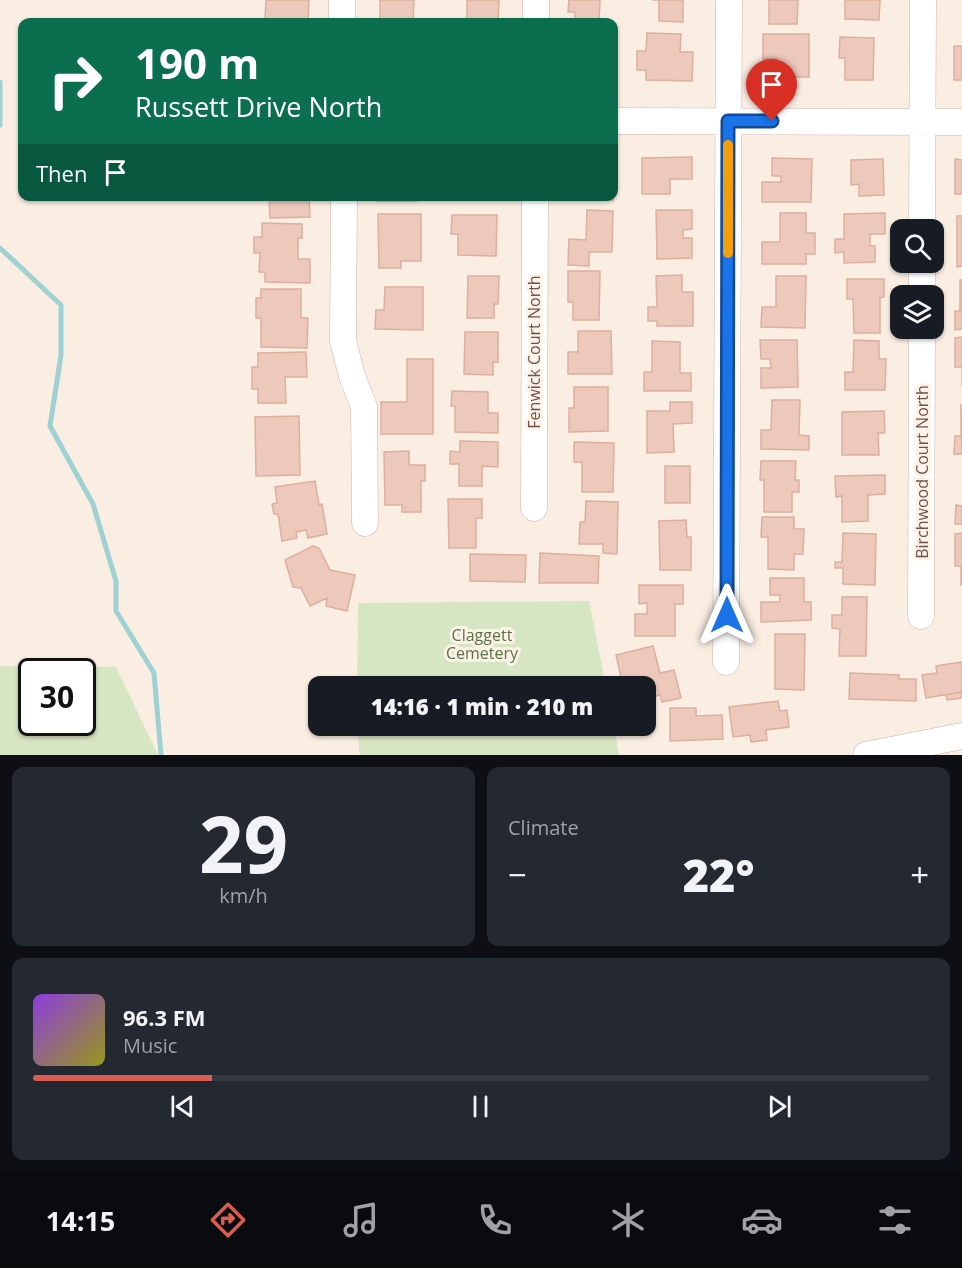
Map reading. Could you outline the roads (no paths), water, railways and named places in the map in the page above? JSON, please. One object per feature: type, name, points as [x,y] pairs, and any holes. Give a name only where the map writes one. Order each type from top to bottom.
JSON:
[{"type":"street","points":[[342,0],[342,18]]},
{"type":"street","points":[[536,0],[536,18]]},
{"type":"street","points":[[726,662],[729,0]]},
{"type":"street","points":[[922,219],[923,0]]},
{"type":"street","points":[[618,121],[962,122]]},
{"type":"street","points":[[344,201],[344,341],[352,376],[364,407],[365,523]]},
{"type":"street","name":"Fenwick Court North","points":[[534,508],[535,201]]},
{"type":"street","name":"Birchwood Court North","points":[[921,616],[922,339]]},
{"type":"street","points":[[866,755],[962,736]]},
{"type":"waterway","points":[[0,82],[0,125]]},
{"type":"waterway","points":[[0,248],[61,305],[61,355],[50,426],[93,504],[116,581],[116,611],[154,673],[161,755]]},
{"type":"park label","name":"Claggett Cemetery","points":[[482,644]]}]
